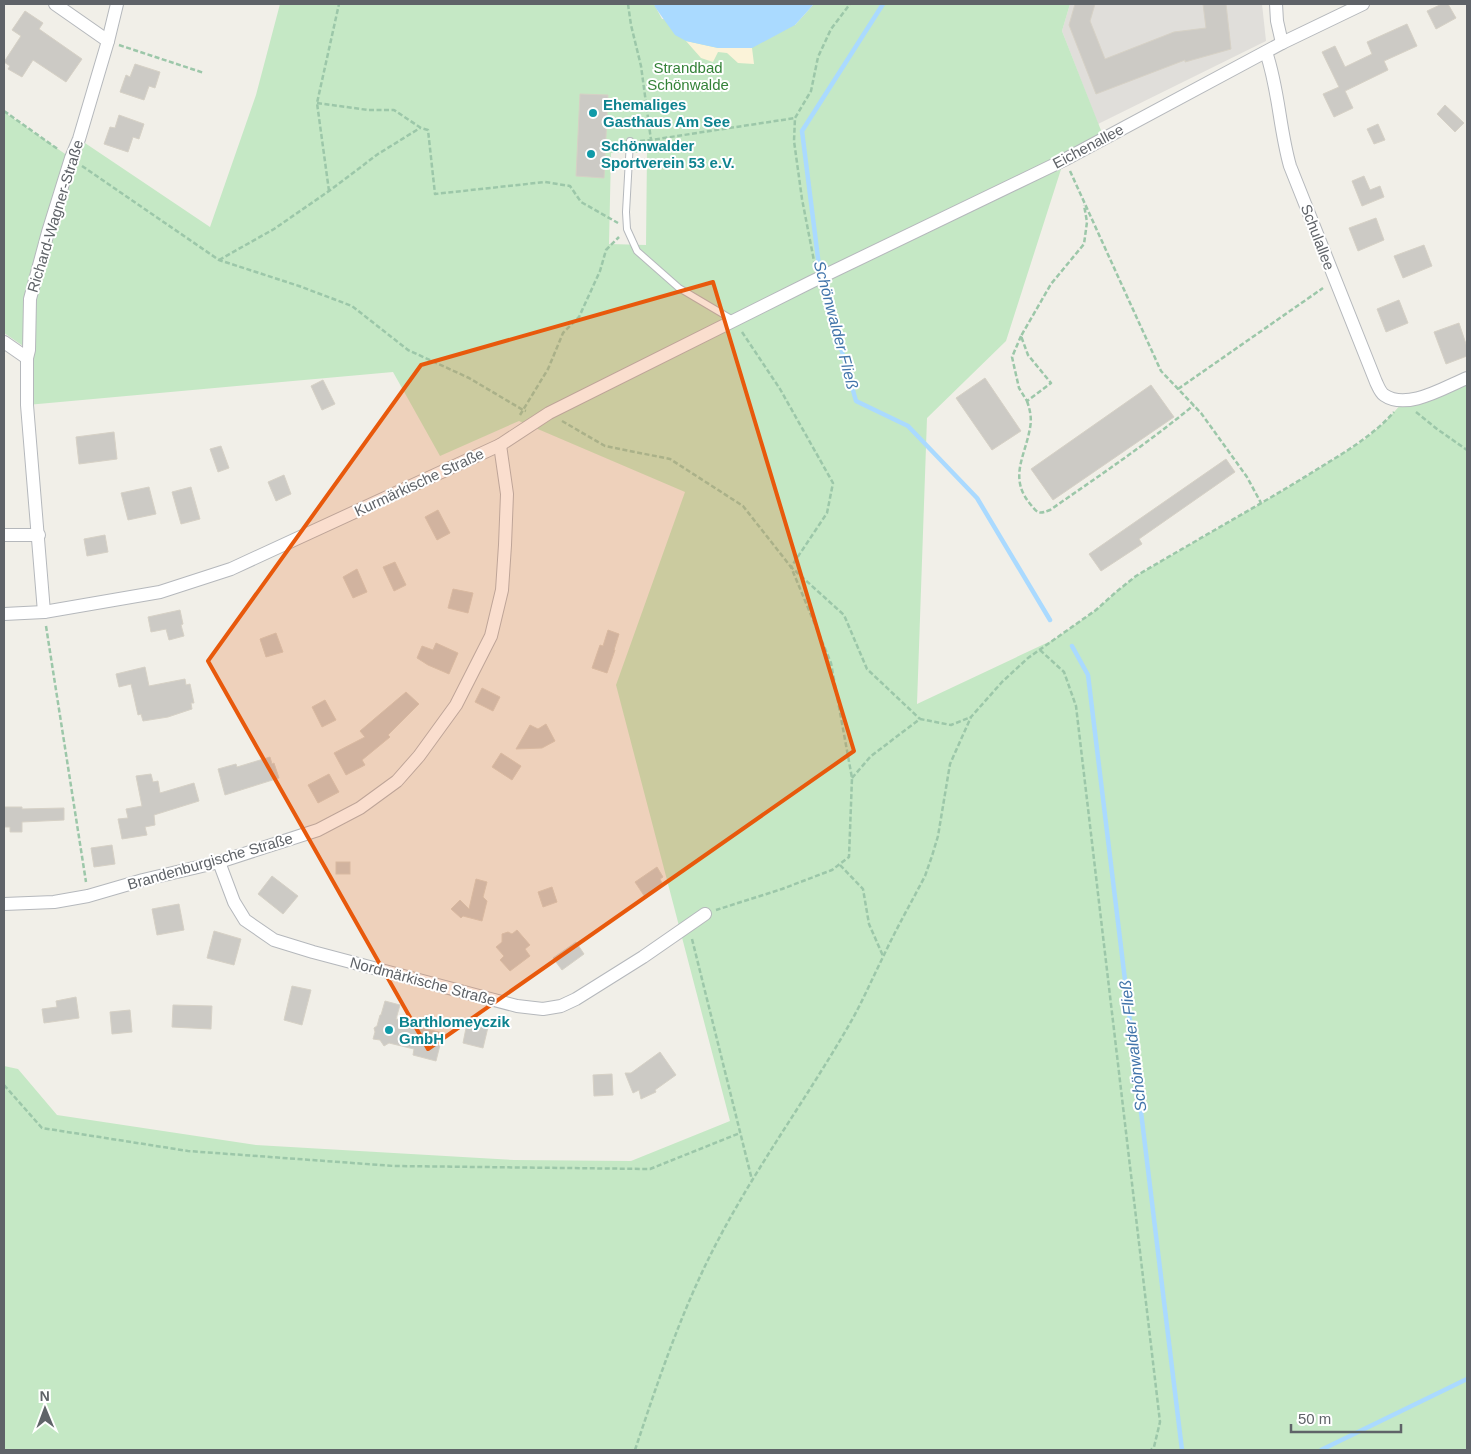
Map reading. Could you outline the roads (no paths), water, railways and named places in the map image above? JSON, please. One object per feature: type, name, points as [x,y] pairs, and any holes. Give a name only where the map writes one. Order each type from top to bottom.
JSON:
[{"type":"street","points":[[55,4],[108,42]]},
{"type":"street","name":"Richard-Wagner-Straße","points":[[44,612],[27,405],[30,299],[48,232],[71,158],[79,139],[108,42],[117,4]]},
{"type":"street","points":[[1276,4],[1282,43]]},
{"type":"street","name":"Eichenallee","points":[[817,279],[1064,160],[1282,43],[1362,4]]},
{"type":"street","name":"Schulallee","points":[[1266,52],[1278,95],[1286,152],[1335,280],[1382,394],[1392,399],[1404,401],[1422,397],[1467,378]]},
{"type":"street","name":"Kurmärkische Straße","points":[[4,614],[44,612],[160,592],[231,569],[500,445],[549,413],[817,279]]},
{"type":"street","points":[[4,342],[27,358]]},
{"type":"street","name":"Brandenburgische Straße","points":[[4,904],[54,902],[88,896],[142,880],[219,862],[318,830],[360,808],[397,781],[419,756],[456,705],[491,636],[502,590],[507,494],[500,445]]},
{"type":"street","points":[[4,536],[39,535]]},
{"type":"street","name":"Nordmärkische Straße","points":[[219,862],[234,902],[245,920],[274,940],[517,1006],[543,1009],[561,1006],[576,999],[643,957],[705,914]]},
{"type":"lane","points":[[630,142],[626,212],[627,229],[637,251],[679,288],[734,321]]},
{"type":"water","points":[[654,4],[814,4],[795,25],[752,48],[718,48],[686,41],[675,35]]},
{"type":"waterway","name":"Schönwalder Fließ","points":[[883,4],[802,131],[820,274],[856,401],[908,426],[977,498],[1050,620]]},
{"type":"waterway","name":"Schönwalder Fließ","points":[[1072,646],[1088,675],[1182,1450]]},
{"type":"waterway","points":[[1321,1450],[1467,1379]]},
{"type":"place","name":"Ehemaliges Gasthaus Am See","points":[[593,113]]},
{"type":"place","name":"Schönwalder Sportverein 53 e.V.","points":[[591,154]]},
{"type":"place","name":"Barthlomeyczik GmbH","points":[[389,1030]]},
{"type":"park label","name":"Strandbad Schönwalde","points":[[688,76]]}]
